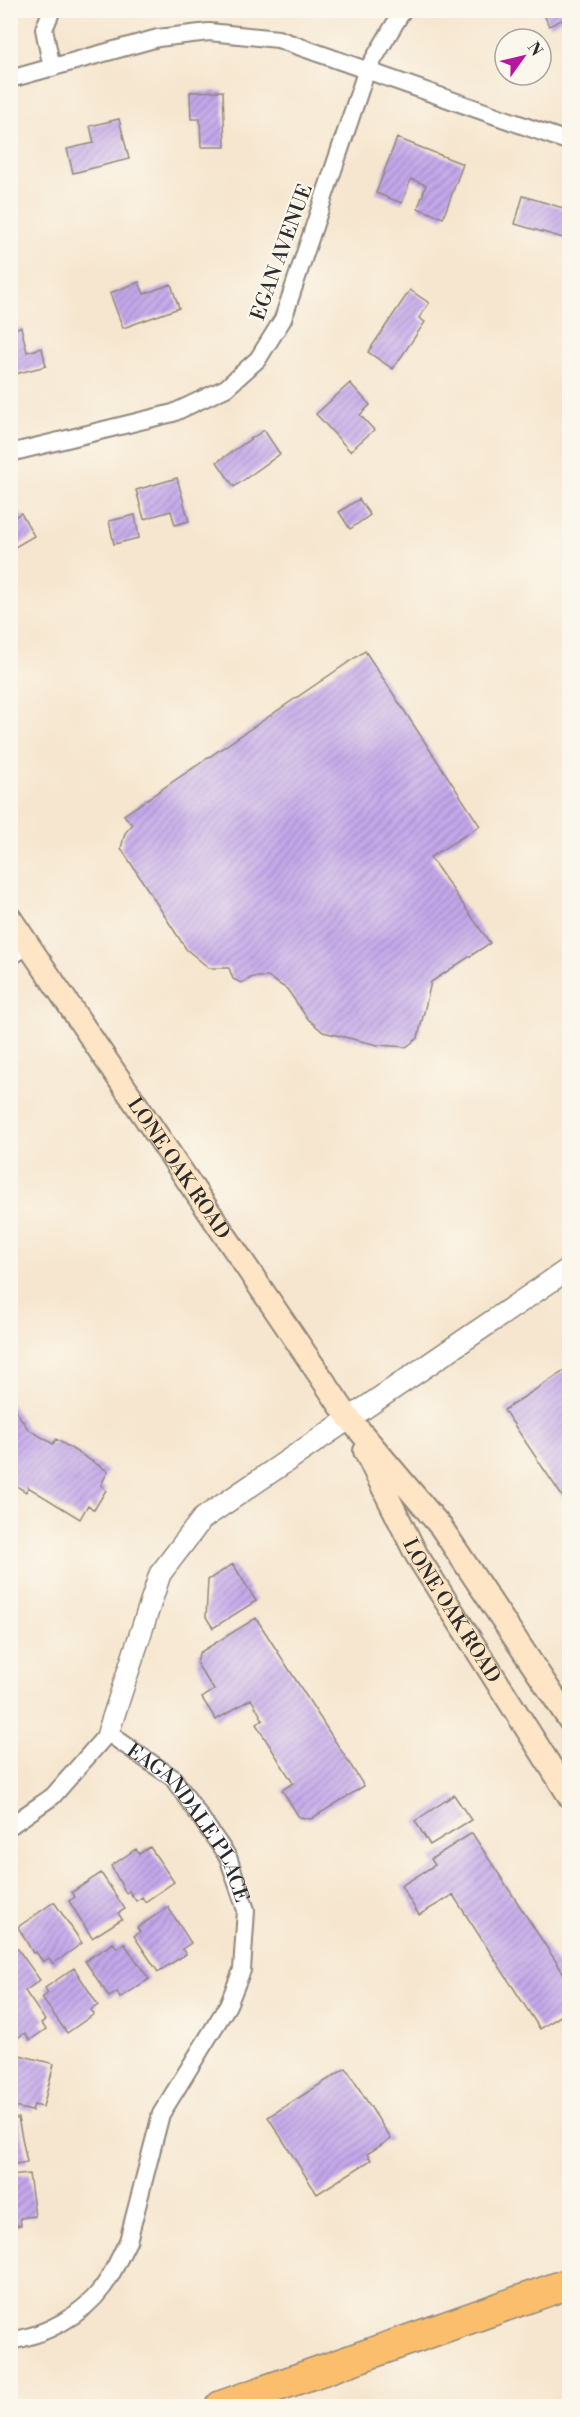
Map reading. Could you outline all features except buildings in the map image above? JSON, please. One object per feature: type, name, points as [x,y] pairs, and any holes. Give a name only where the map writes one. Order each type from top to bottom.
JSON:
[{"type":"highway","points":[[221,2406],[570,2283]]},
{"type":"main road","name":"LONE OAK ROAD","points":[[10,918],[20,951],[348,1417],[441,1527],[570,1721]]},
{"type":"main road","name":"LONE OAK ROAD","points":[[348,1417],[416,1554],[570,1797]]},
{"type":"street","points":[[52,10],[44,29],[52,68]]},
{"type":"street","name":"EGAN AVENUE","points":[[10,453],[173,413],[226,388],[258,359],[283,319],[366,72],[403,10]]},
{"type":"street","points":[[10,79],[158,38],[209,32],[278,39],[366,72],[570,142]]},
{"type":"street","name":"EAGANDALE PLACE","points":[[10,1826],[53,1796],[108,1733],[160,1574],[202,1519],[348,1417],[570,1268]]},
{"type":"street","name":"EAGANDALE PLACE","points":[[10,2341],[31,2337],[70,2318],[103,2288],[128,2241],[161,2114],[228,2005],[242,1970],[246,1910],[228,1857],[172,1778],[108,1733]]}]
